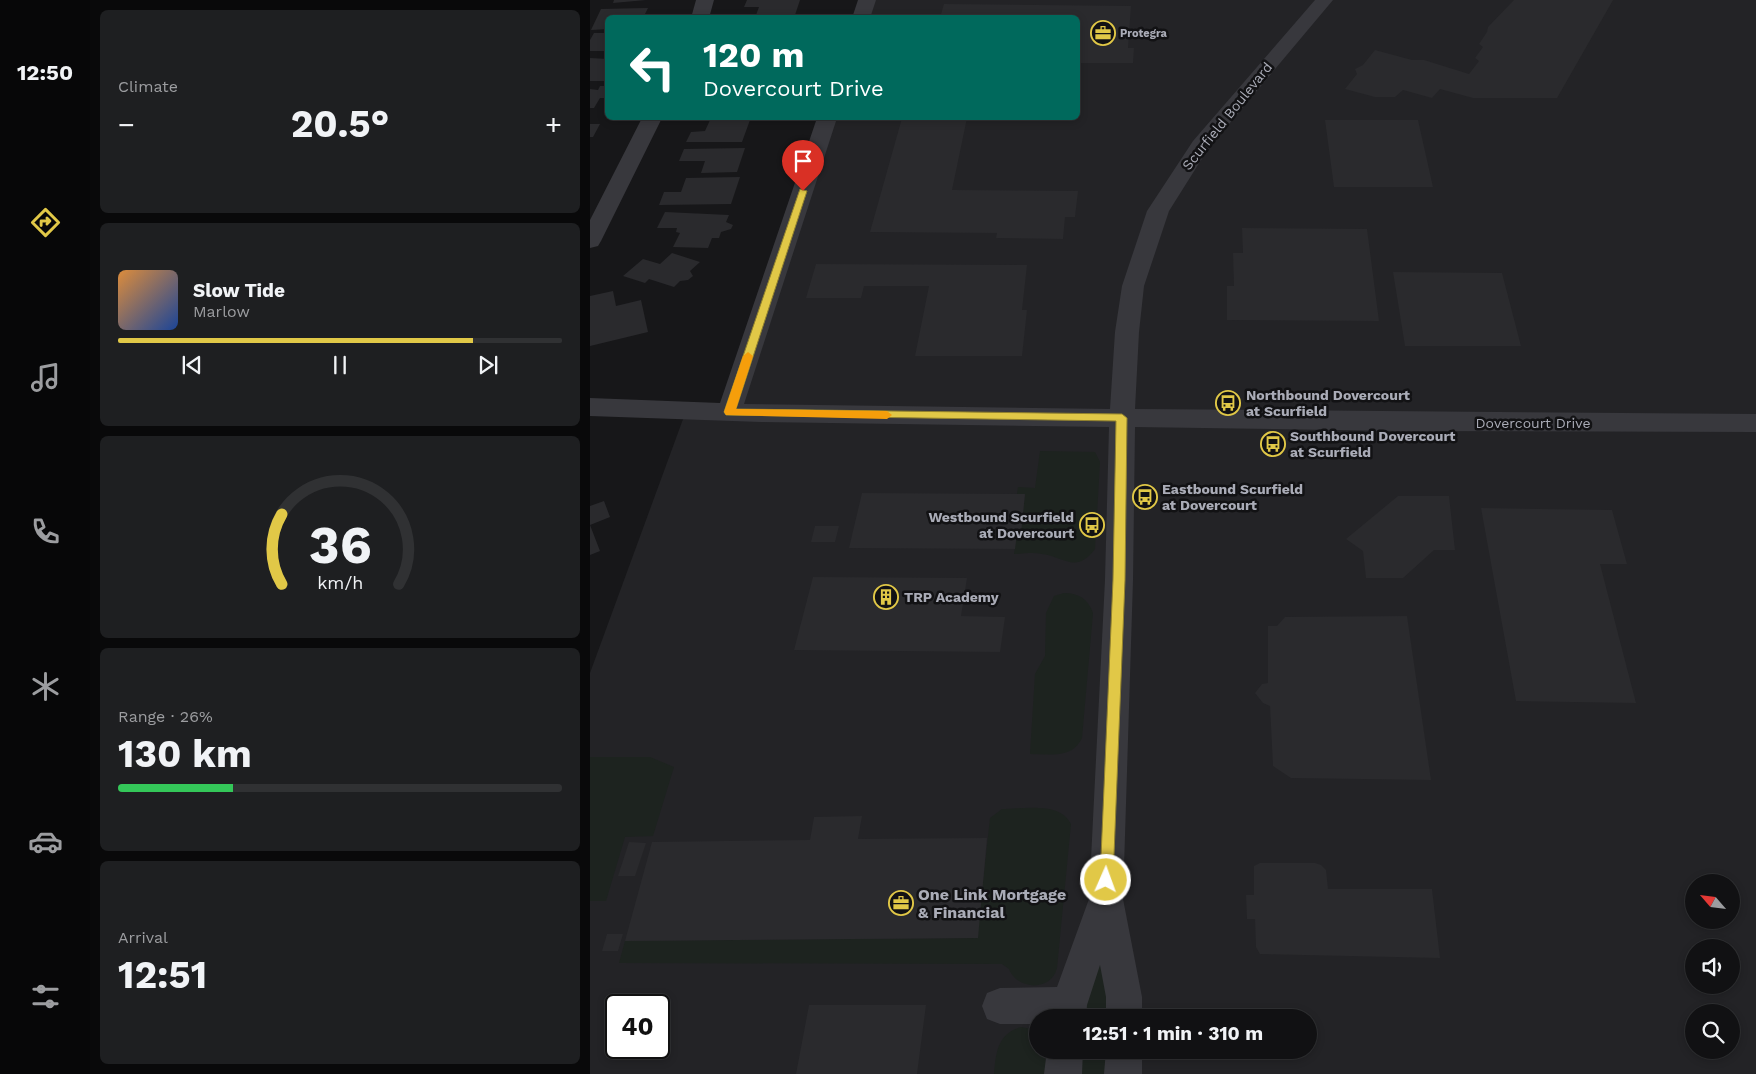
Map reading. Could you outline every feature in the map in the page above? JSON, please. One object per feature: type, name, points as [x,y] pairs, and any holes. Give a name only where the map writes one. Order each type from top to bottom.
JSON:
[{"type":"street","points":[[701,15],[705,0]]},
{"type":"street","points":[[862,15],[867,0]]},
{"type":"street","name":"Scurfield Boulevard","points":[[1124,1009],[1124,998],[1106,899],[1119,580],[1122,418],[1126,332],[1133,286],[1158,211],[1200,145],[1324,0]]},
{"type":"street","points":[[590,241],[651,120]]},
{"type":"street","points":[[729,412],[827,120]]},
{"type":"street","name":"Dovercourt Drive","points":[[590,407],[729,412],[1395,422],[1756,423]]},
{"type":"street","name":"Scurfield Boulevard","points":[[1070,1009],[1106,899]]},
{"type":"street","points":[[1000,1006],[1041,1009]]},
{"type":"street","points":[[1063,1074],[1064,1059]]},
{"type":"street","points":[[1124,1059],[1124,1074]]},
{"type":"shaded area","points":[[867,0],[1756,0],[1756,1074],[1123,1074],[1124,1059],[1317,1059],[1317,1009],[1087,1009],[1069,1005],[1059,1009],[1029,1009],[1029,1059],[1047,1059],[1063,1074],[590,1074],[590,673],[686,411],[729,412],[826,120],[1080,120],[1080,15],[862,15]]},
{"type":"shaded area","points":[[1040,451],[1095,452],[1100,462],[1095,549],[1082,561],[1070,562],[1039,553],[1014,554],[1017,533],[1021,532],[1025,494],[1017,494],[1018,487],[1035,488]]},
{"type":"shaded area","points":[[1064,593],[1074,594],[1082,598],[1093,613],[1082,738],[1078,745],[1060,754],[1030,754],[1035,674],[1045,656],[1046,613],[1054,596]]},
{"type":"shaded area","points":[[590,757],[650,757],[674,767],[653,836],[625,837],[606,901],[590,901]]},
{"type":"shaded area","points":[[1002,809],[1050,809],[1066,817],[1071,824],[1057,968],[1054,976],[1041,984],[1026,984],[1019,981],[1002,964],[619,963],[625,941],[977,938],[990,818]]},
{"type":"shaded area","points":[[1106,899],[1123,1009],[1071,1009]]},
{"type":"shaded area","points":[[1021,1027],[1029,1028],[1029,1059],[1047,1059],[1045,1074],[994,1074],[999,1045],[1002,1039],[1013,1030]]},
{"type":"shaded area","points":[[1064,1059],[1124,1059],[1123,1074],[1063,1074]]},
{"type":"building","points":[[614,0],[646,0],[613,3]]},
{"type":"building","points":[[747,0],[800,0],[795,15],[756,15],[759,7],[744,7]]},
{"type":"building","points":[[1514,0],[1613,0],[1557,98],[1473,98],[1440,89],[1432,98],[1403,90],[1395,97],[1375,97],[1345,89],[1357,74],[1355,69],[1363,65],[1375,50],[1412,60],[1424,60],[1469,74],[1479,61],[1475,58],[1483,47],[1479,44],[1488,27]]},
{"type":"building","name":"Protegra","points":[[944,4],[1131,6],[1128,48],[1134,48],[1133,63],[1080,63],[1080,15],[941,15]]},
{"type":"building","points":[[648,8],[644,15],[605,15],[605,29],[591,30],[601,9]]},
{"type":"building","points":[[594,33],[605,33],[605,51],[590,51],[590,40]]},
{"type":"building","points":[[590,58],[605,59],[605,81],[590,81]]},
{"type":"building","points":[[600,86],[605,86],[605,98],[600,98],[594,108],[590,108],[590,89],[598,90]]},
{"type":"building","points":[[710,120],[750,120],[742,142],[686,142],[691,132],[705,131]]},
{"type":"building","points":[[901,120],[967,120],[952,190],[1078,191],[1075,217],[1065,217],[1063,239],[996,238],[997,233],[870,232]]},
{"type":"building","points":[[1325,120],[1418,120],[1433,187],[1334,187]]},
{"type":"building","points":[[590,124],[600,124],[593,137],[590,137]]},
{"type":"building","points":[[745,148],[737,172],[701,173],[705,161],[679,161],[684,149]]},
{"type":"building","points":[[740,177],[731,204],[659,205],[664,192],[681,192],[686,178]]},
{"type":"building","points":[[665,212],[729,215],[726,222],[733,225],[731,229],[721,232],[719,238],[712,238],[708,248],[673,247],[680,233],[676,232],[677,228],[657,228]]},
{"type":"building","points":[[1242,228],[1367,229],[1379,321],[1227,320],[1227,286],[1234,286],[1233,253],[1243,253]]},
{"type":"building","points":[[672,253],[700,262],[690,271],[693,276],[688,280],[680,281],[674,287],[649,279],[645,283],[623,276],[643,259],[660,264]]},
{"type":"building","points":[[816,264],[1027,265],[1022,310],[1027,310],[1022,356],[915,356],[929,286],[864,286],[861,298],[806,298]]},
{"type":"building","points":[[1393,272],[1502,273],[1521,346],[1405,346]]},
{"type":"building","points":[[613,291],[616,306],[641,300],[648,332],[590,346],[590,296]]},
{"type":"building","points":[[862,493],[1025,494],[1021,533],[1017,533],[1015,549],[849,548]]},
{"type":"building","points":[[1398,496],[1449,496],[1455,550],[1434,550],[1403,578],[1366,578],[1363,551],[1346,539]]},
{"type":"building","points":[[604,501],[610,517],[590,525],[590,506]]},
{"type":"building","points":[[1481,508],[1612,510],[1627,564],[1600,564],[1636,703],[1516,701]]},
{"type":"building","points":[[590,525],[600,551],[590,555]]},
{"type":"building","points":[[815,526],[839,526],[835,542],[811,542]]},
{"type":"building","name":"TRP Academy","points":[[813,577],[967,578],[961,616],[1005,617],[1000,652],[794,650]]},
{"type":"building","points":[[1407,616],[1431,780],[1291,778],[1273,766],[1270,706],[1263,703],[1255,693],[1262,684],[1268,683],[1268,626],[1277,626],[1285,617]]},
{"type":"building","points":[[862,816],[858,839],[987,838],[978,938],[625,941],[652,842],[810,840],[814,817]]},
{"type":"building","points":[[629,842],[646,843],[635,876],[618,876]]},
{"type":"building","points":[[1260,863],[1315,863],[1321,865],[1326,870],[1328,889],[1432,889],[1440,958],[1260,954],[1256,947],[1255,919],[1247,919],[1246,895],[1254,895],[1254,866]]},
{"type":"building","points":[[607,934],[623,934],[618,951],[602,951]]},
{"type":"building","points":[[809,1005],[926,1005],[917,1074],[796,1074]]},
{"type":"slow traffic","points":[[748,356],[729,412],[887,415]]},
{"type":"place","name":"Protegra","points":[[1103,33]]},
{"type":"place","name":"Northbound Dovercourt at Scurfield","points":[[1228,403]]},
{"type":"place","name":"Southbound Dovercourt at Scurfield","points":[[1273,444]]},
{"type":"place","name":"Eastbound Scurfield at Dovercourt","points":[[1145,497]]},
{"type":"place","name":"Westbound Scurfield at Dovercourt","points":[[1092,525]]},
{"type":"place","name":"TRP Academy","points":[[886,597]]},
{"type":"place","name":"One Link Mortgage & Financial","points":[[901,903]]},
{"type":"route","points":[[803,191],[729,412],[1122,418],[1119,580],[1106,880]]}]
